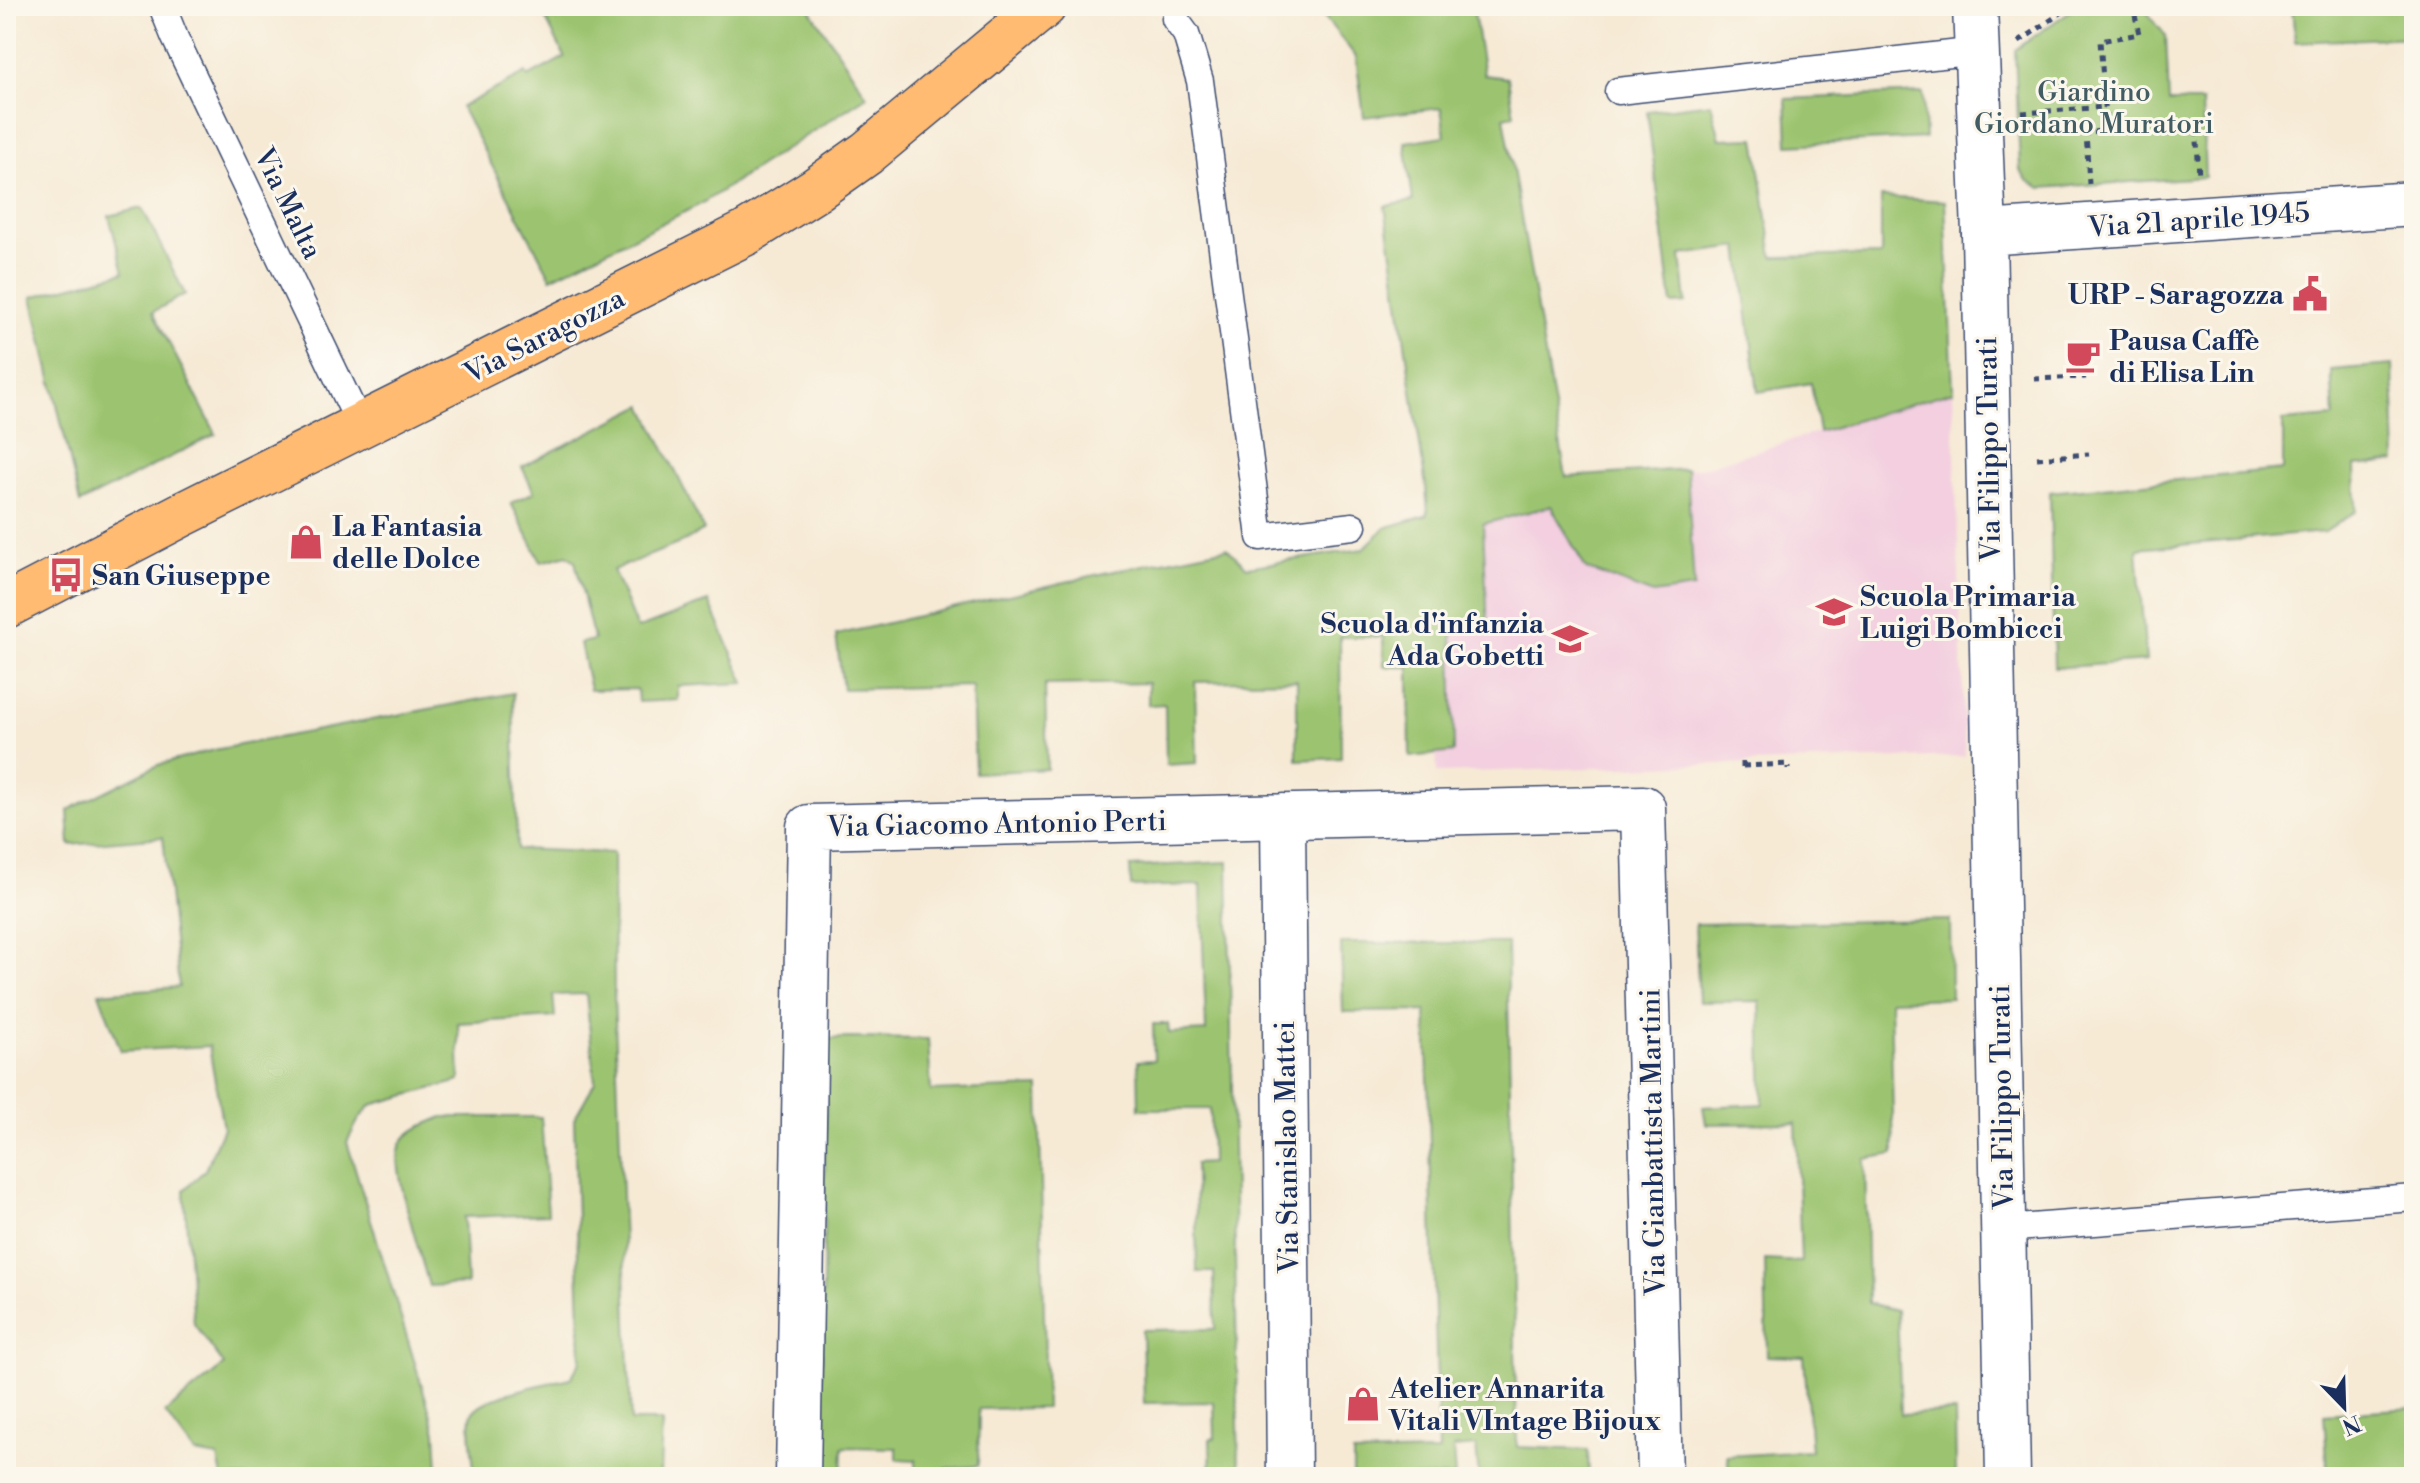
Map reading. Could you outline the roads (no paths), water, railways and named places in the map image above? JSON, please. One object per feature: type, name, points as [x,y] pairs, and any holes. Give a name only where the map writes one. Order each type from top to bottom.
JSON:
[{"type":"main road","name":"Via Saragozza","points":[[6,606],[181,515],[746,233],[867,153],[1044,6]]},
{"type":"street","name":"Via Filippo Turati","points":[[1975,6],[1998,47],[1984,233],[2008,1477]]},
{"type":"street","name":"Via 21 aprile 1945","points":[[1984,233],[2414,204]]},
{"type":"street","name":"Via Giacomo Antonio Perti","points":[[798,1477],[809,827],[1643,808]]},
{"type":"street","name":"Via Gianbattista Martini","points":[[1643,808],[1660,1477]]},
{"type":"street","name":"Via Stanislao Mattei","points":[[1283,816],[1289,1477]]},
{"type":"lane","name":"Via Malta","points":[[162,6],[361,427]]},
{"type":"lane","points":[[1175,19],[1186,34],[1200,81],[1260,537],[1353,526]]},
{"type":"lane","points":[[1618,91],[1998,47]]},
{"type":"lane","name":"Via Filippo Turati","points":[[2003,1229],[2414,1198]]},
{"type":"place","name":"URP - Saragozza","points":[[2310,294]]},
{"type":"place","name":"Pausa Caffè di Elisa Lin","points":[[2083,356]]},
{"type":"place","name":"La Fantasia delle Dolce","points":[[306,542]]},
{"type":"place","name":"San Giuseppe","points":[[66,575]]},
{"type":"place","name":"Scuola Primaria Luigi Bombicci","points":[[1834,612]]},
{"type":"place","name":"Scuola d'infanzia Ada Gobetti","points":[[1570,639]]},
{"type":"place","name":"Atelier Annarita Vitali VIntage Bijoux","points":[[1363,1404]]},
{"type":"park label","name":"Giardino Giordano Muratori","points":[[2094,107]]}]
